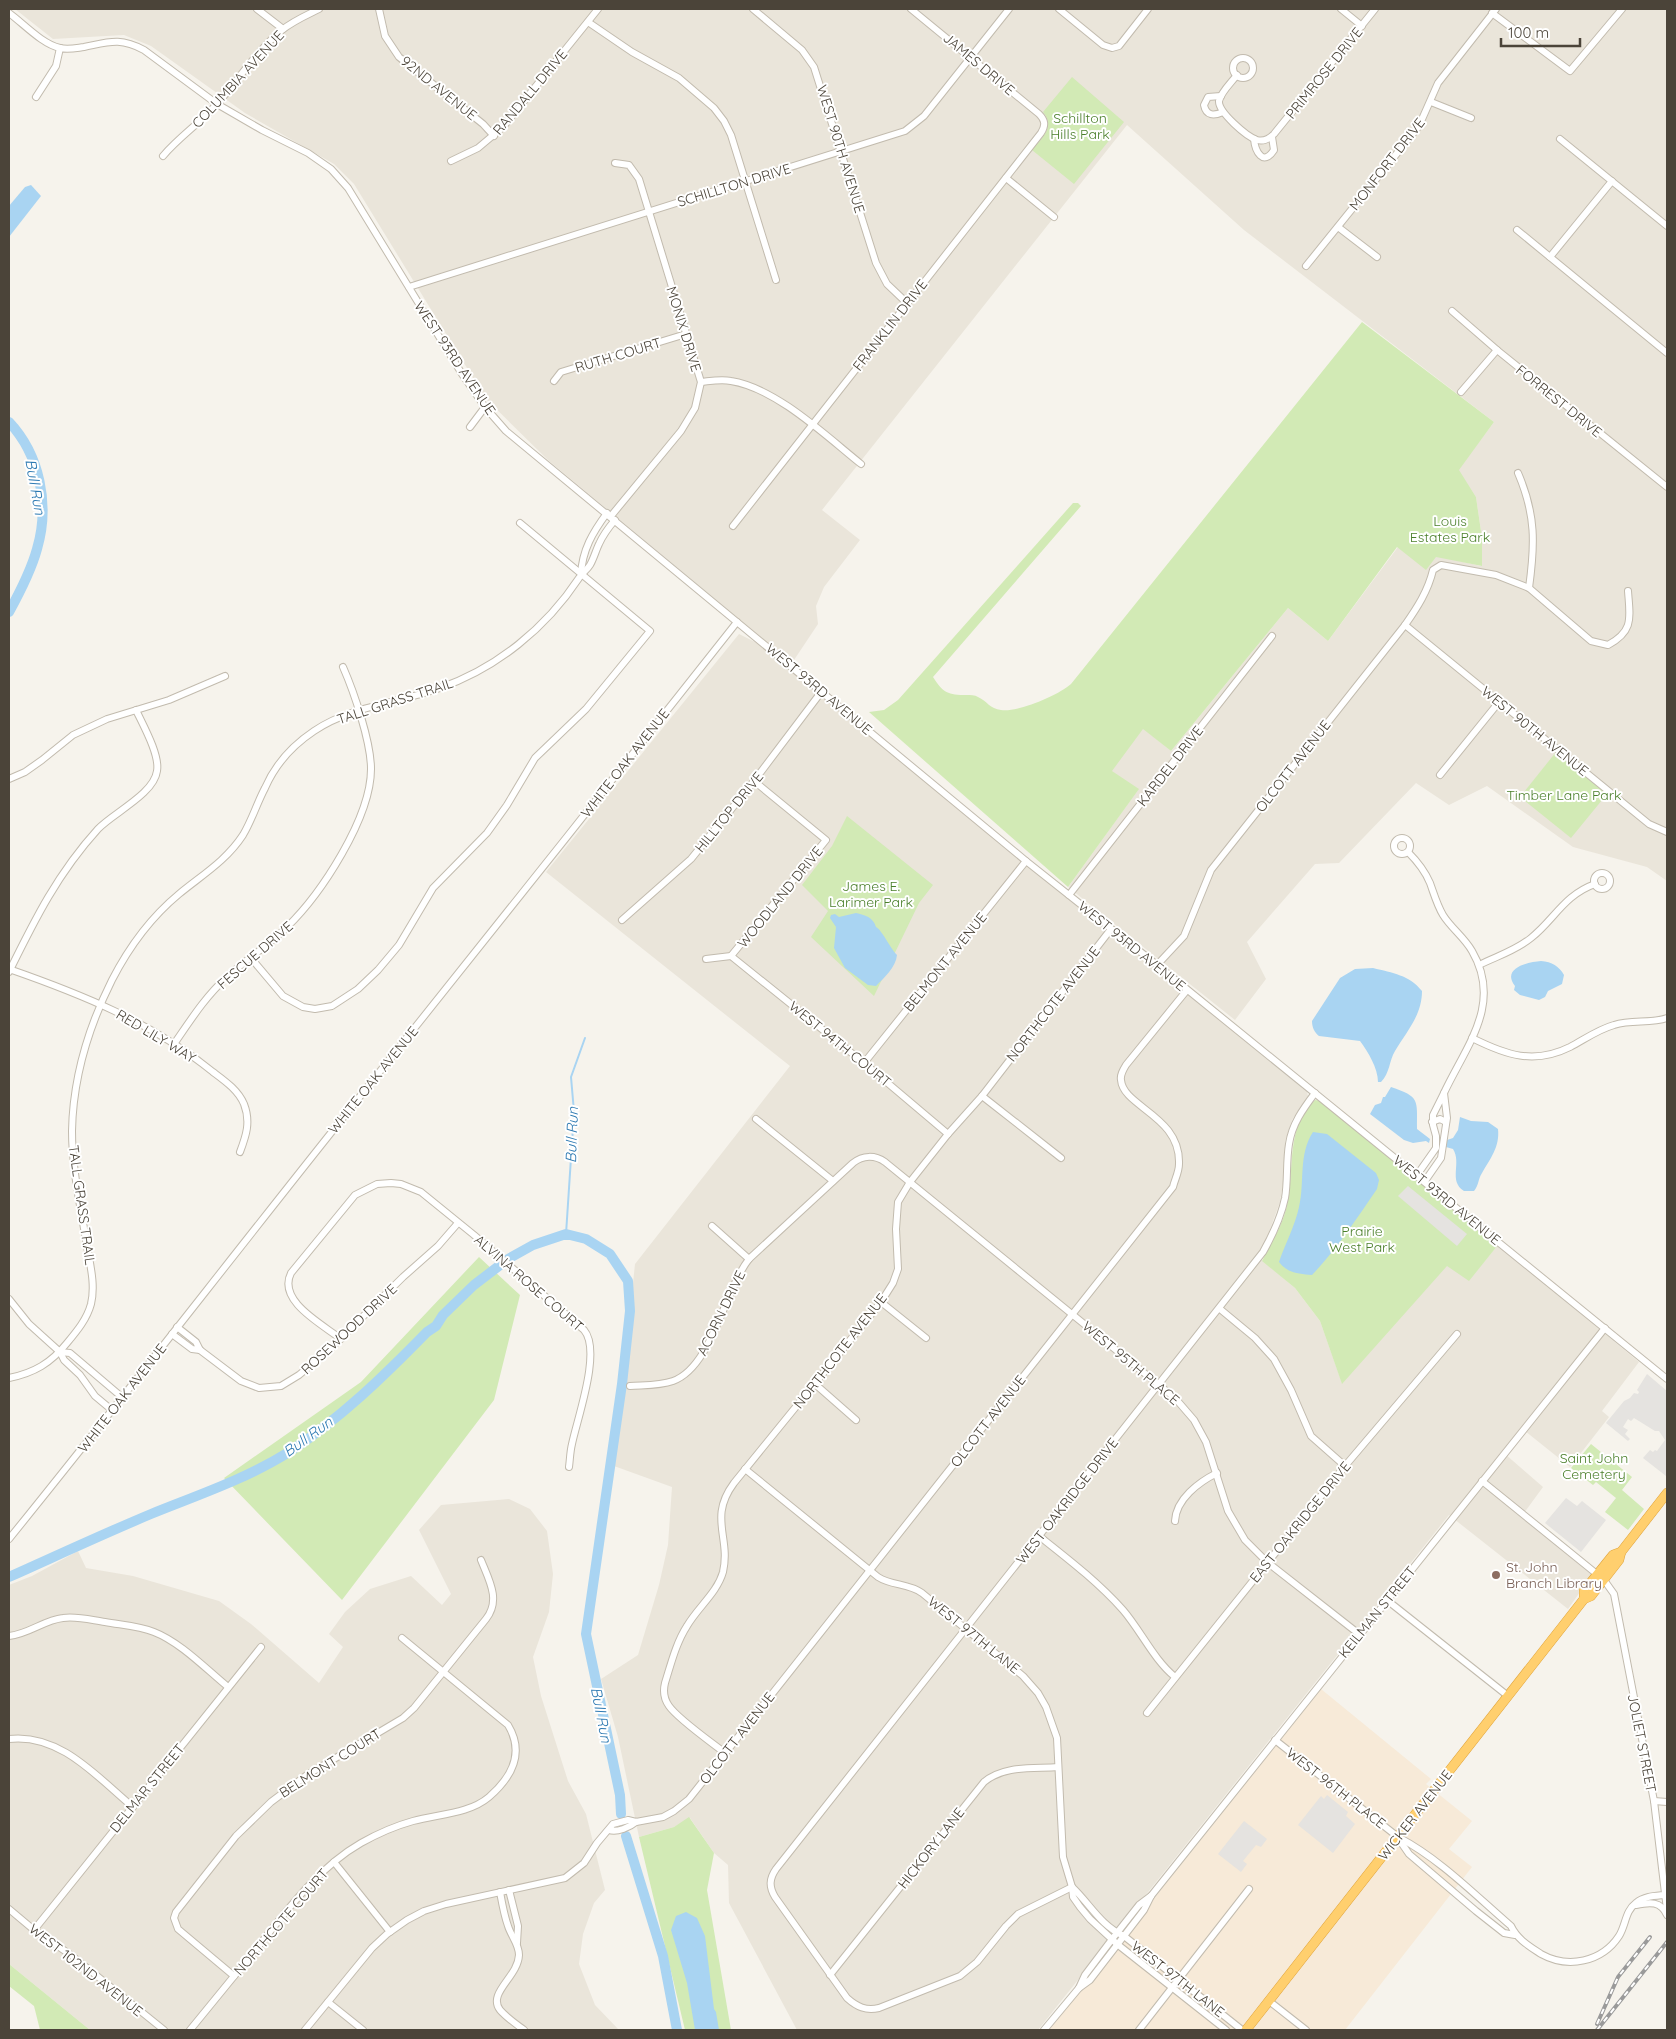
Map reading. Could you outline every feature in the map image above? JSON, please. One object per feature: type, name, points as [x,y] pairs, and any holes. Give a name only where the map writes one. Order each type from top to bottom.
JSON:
[{"type":"highway","name":"WICKER AVENUE","points":[[1246,2030],[1584,1599],[1591,1596],[1601,1577],[1619,1560],[1621,1552],[1667,1493]]},
{"type":"street","points":[[256,9],[283,30]]},
{"type":"street","name":"COLUMBIA AVENUE","points":[[163,156],[176,141],[196,126],[217,104],[267,44],[283,30],[319,9]]},
{"type":"street","name":"92ND AVENUE","points":[[378,9],[385,36],[399,57],[484,124],[494,136]]},
{"type":"street","name":"RANDALL DRIVE","points":[[451,161],[478,148],[494,136],[519,109],[598,9]]},
{"type":"street","name":"WEST 90TH AVENUE","points":[[753,9],[798,46],[811,61],[819,77],[876,263],[887,284],[907,304]]},
{"type":"street","name":"JAMES DRIVE","points":[[912,9],[1039,114],[1045,122]]},
{"type":"street","name":"SCHILLTON DRIVE","points":[[409,287],[900,133],[910,128],[924,116],[1009,9]]},
{"type":"street","points":[[1059,9],[1103,45],[1112,48],[1119,46],[1148,9]]},
{"type":"street","points":[[1341,9],[1362,26]]},
{"type":"street","name":"PRIMROSE DRIVE","points":[[1237,75],[1221,96],[1210,96],[1205,101],[1205,110],[1209,114],[1214,115],[1223,112],[1254,139],[1256,151],[1260,156],[1271,155],[1274,150],[1272,137],[1375,9]]},
{"type":"street","points":[[1494,11],[1570,71],[1622,9]]},
{"type":"street","name":"MONFORT DRIVE","points":[[1306,266],[1419,126],[1438,83],[1494,11]]},
{"type":"street","points":[[9,13],[48,43],[60,48],[56,66],[36,96]]},
{"type":"street","points":[[588,22],[632,52],[672,73],[714,108],[729,130],[776,280]]},
{"type":"street","name":"WEST 93RD AVENUE","points":[[60,48],[72,49],[119,41],[131,42],[217,104],[262,130],[308,153],[332,169],[348,188],[485,408],[506,431],[1026,861],[1425,1181],[1667,1379]]},
{"type":"street","points":[[1221,96],[1219,105],[1223,112]]},
{"type":"street","points":[[1431,102],[1471,118]]},
{"type":"street","name":"FRANKLIN DRIVE","points":[[732,526],[813,426],[1041,133],[1045,122]]},
{"type":"street","points":[[1254,139],[1265,140],[1272,137]]},
{"type":"street","points":[[1560,139],[1667,226]]},
{"type":"street","name":"MONIX DRIVE","points":[[611,516],[681,431],[695,408],[701,382],[639,179],[629,164],[615,163]]},
{"type":"street","points":[[1006,178],[1054,217]]},
{"type":"street","points":[[1550,257],[1612,180]]},
{"type":"street","points":[[1338,227],[1377,257]]},
{"type":"street","points":[[1517,230],[1667,352]]},
{"type":"street","name":"FORREST DRIVE","points":[[1452,311],[1497,350],[1667,487]]},
{"type":"street","name":"RUTH COURT","points":[[554,381],[561,372],[686,334]]},
{"type":"street","points":[[1462,392],[1497,350]]},
{"type":"street","points":[[701,382],[716,380],[732,381],[763,390],[861,464]]},
{"type":"street","points":[[470,427],[485,408]]},
{"type":"street","points":[[1518,473],[1533,517],[1534,556],[1529,588],[1592,641],[1608,646],[1620,639],[1627,630],[1630,612],[1628,591]]},
{"type":"street","name":"TALL GRASS TRAIL","points":[[581,575],[587,545],[611,516]]},
{"type":"street","name":"TALL GRASS TRAIL","points":[[9,1378],[34,1371],[60,1352],[83,1323],[89,1309],[93,1294],[92,1277],[75,1174],[72,1128],[75,1090],[83,1052],[100,1004],[130,947],[176,896],[218,864],[237,844],[251,820],[265,786],[286,756],[304,738],[325,724],[358,711],[442,688],[485,667],[511,650],[532,633],[564,599],[590,566],[611,516]]},
{"type":"street","points":[[251,958],[283,996],[299,1006],[315,1009],[328,1007],[358,989],[385,962],[405,937],[434,888],[477,844],[499,816],[535,758],[546,745],[586,709],[650,631],[520,523]]},
{"type":"street","name":"OLCOTT AVENUE","points":[[1157,965],[1184,936],[1211,870],[1405,625],[1420,603],[1433,570],[1441,565],[1487,574],[1529,588]]},
{"type":"street","name":"WHITE OAK AVENUE","points":[[9,1539],[113,1411],[177,1327],[737,622]]},
{"type":"street","name":"WEST 90TH AVENUE","points":[[1405,625],[1649,824],[1667,832]]},
{"type":"street","name":"KARDEL DRIVE","points":[[1069,895],[1272,636]]},
{"type":"street","name":"FESCUE DRIVE","points":[[174,1044],[210,994],[288,927],[310,902],[334,867],[355,827],[367,795],[371,769],[358,711],[343,667]]},
{"type":"street","points":[[9,779],[25,772],[72,735],[107,719],[170,700],[226,676]]},
{"type":"street","name":"HILLTOP DRIVE","points":[[622,920],[691,859],[822,692]]},
{"type":"street","points":[[1440,774],[1499,702]]},
{"type":"street","points":[[9,970],[54,885],[99,828],[146,791],[157,772],[157,760],[136,710]]},
{"type":"street","name":"WOODLAND DRIVE","points":[[706,959],[731,956],[826,840],[754,781]]},
{"type":"street","points":[[1408,852],[1427,876],[1444,917],[1464,939],[1480,965],[1484,994],[1481,1018],[1434,1111],[1432,1122],[1441,1158],[1425,1181]]},
{"type":"street","name":"BELMONT AVENUE","points":[[864,1063],[1026,861]]},
{"type":"street","points":[[1480,965],[1506,954],[1532,938],[1565,901],[1581,890],[1595,884]]},
{"type":"street","name":"NORTHCOTE AVENUE","points":[[725,1753],[670,1708],[664,1696],[664,1687],[685,1630],[720,1581],[724,1560],[720,1521],[722,1506],[728,1492],[881,1302],[893,1283],[898,1269],[896,1229],[898,1202],[910,1182],[948,1134],[982,1096],[1111,928]]},
{"type":"street","name":"WEST 94TH COURT","points":[[731,956],[864,1063],[948,1134]]},
{"type":"street","name":"RED LILY WAY","points":[[9,970],[53,984],[136,1021],[174,1044],[218,1075],[242,1099],[246,1112],[248,1126],[240,1152]]},
{"type":"street","name":"OLCOTT AVENUE","points":[[306,2030],[372,1948],[390,1932],[424,1911],[570,1875],[584,1864],[601,1837],[610,1830],[613,1824],[628,1820],[636,1822],[663,1817],[680,1808],[1166,1198],[1177,1175],[1179,1164],[1178,1151],[1168,1129],[1130,1096],[1123,1088],[1121,1080],[1126,1066],[1187,990]]},
{"type":"street","points":[[1472,1038],[1502,1052],[1530,1057],[1545,1056],[1564,1050],[1613,1025],[1667,1018]]},
{"type":"street","name":"WEST OAKRIDGE DRIVE","points":[[830,1975],[775,1897],[770,1885],[772,1876],[1257,1261],[1271,1239],[1285,1198],[1289,1144],[1292,1133],[1302,1110],[1315,1093]]},
{"type":"street","points":[[1417,1175],[1439,1144],[1446,1122],[1444,1093]]},
{"type":"street","points":[[982,1096],[1061,1158]]},
{"type":"street","points":[[756,1119],[833,1181]]},
{"type":"street","points":[[1432,1122],[1440,1119],[1446,1122]]},
{"type":"street","name":"WEST 95TH PLACE","points":[[869,1157],[881,1159],[1179,1402],[1194,1420],[1206,1442],[1226,1506],[1236,1527],[1249,1545],[1359,1634]]},
{"type":"street","name":"ACORN DRIVE","points":[[630,1386],[672,1381],[692,1368],[704,1349],[739,1275],[749,1259],[857,1160],[869,1157]]},
{"type":"street","name":"ALVINA ROSE COURT","points":[[341,1339],[293,1301],[288,1281],[294,1268],[352,1197],[363,1189],[377,1184],[391,1183],[401,1184],[421,1192],[502,1259],[584,1330],[589,1337],[590,1367],[582,1410],[572,1444],[569,1467]]},
{"type":"street","name":"ROSEWOOD DRIVE","points":[[177,1327],[196,1342],[200,1350],[247,1385],[271,1388],[291,1381],[341,1339],[438,1246],[458,1223]]},
{"type":"street","points":[[712,1226],[749,1259]]},
{"type":"street","points":[[9,1299],[29,1324],[60,1352],[64,1360],[80,1375],[92,1393],[113,1411]]},
{"type":"street","points":[[881,1302],[926,1338]]},
{"type":"street","points":[[1220,1309],[1255,1338],[1274,1359],[1291,1390],[1311,1436],[1345,1466]]},
{"type":"street","name":"KEILMAN STREET","points":[[1079,1988],[1090,1980],[1144,1910],[1151,1896],[1605,1328]]},
{"type":"street","name":"ROSEWOOD DRIVE","points":[[172,1334],[192,1349],[200,1350]]},
{"type":"street","name":"EAST OAKRIDGE DRIVE","points":[[1147,1713],[1345,1466],[1456,1334]]},
{"type":"street","points":[[60,1352],[70,1353],[123,1398]]},
{"type":"street","points":[[815,1384],[856,1420]]},
{"type":"street","name":"WEST 97TH LANE","points":[[745,1469],[869,1570],[886,1582],[909,1586],[918,1590],[1023,1676],[1038,1693],[1050,1714],[1055,1730],[1063,1857],[1073,1897],[1083,1912],[1115,1936],[1124,1936],[1242,2030]]},
{"type":"street","points":[[1175,1521],[1178,1507],[1193,1489],[1200,1482],[1217,1473]]},
{"type":"street","points":[[1482,1481],[1601,1577]]},
{"type":"street","points":[[1039,1536],[1083,1571],[1112,1598],[1137,1628],[1164,1667],[1175,1677]]},
{"type":"street","name":"BELMONT COURT","points":[[234,1976],[178,1929],[174,1918],[179,1906],[236,1836],[271,1802],[307,1775],[402,1718],[414,1708],[493,1608],[493,1592],[481,1560]]},
{"type":"street","name":"JOLIET STREET","points":[[1601,1577],[1614,1594],[1654,1801],[1667,1910]]},
{"type":"street","points":[[1388,1601],[1508,1696]]},
{"type":"street","points":[[9,1636],[26,1633],[53,1620],[70,1617],[143,1628],[170,1640],[228,1687]]},
{"type":"street","name":"NORTHCOTE COURT","points":[[190,2030],[277,1923],[334,1862],[361,1843],[392,1828],[430,1816],[456,1812],[482,1802],[495,1790],[511,1770],[516,1758],[516,1743],[508,1725],[402,1638]]},
{"type":"street","name":"DELMAR STREET","points":[[34,1930],[261,1647]]},
{"type":"street","points":[[9,1740],[23,1738],[42,1741],[65,1751],[133,1807]]},
{"type":"street","name":"WEST 96TH PLACE","points":[[1275,1740],[1398,1837],[1417,1847],[1446,1870],[1511,1926],[1514,1935]]},
{"type":"street","name":"HICKORY LANE","points":[[830,1975],[984,1782],[994,1774],[1006,1770],[1058,1767]]},
{"type":"street","points":[[1654,1801],[1667,1802]]},
{"type":"street","name":"WEST 96TH PLACE","points":[[1398,1837],[1409,1854],[1504,1933],[1514,1935],[1544,1955],[1560,1962],[1585,1961],[1596,1957],[1613,1944],[1620,1935],[1627,1915],[1633,1906]]},
{"type":"street","points":[[334,1862],[390,1932]]},
{"type":"street","points":[[830,1975],[847,1998],[862,2008],[879,2008],[960,1976],[977,1962],[1014,1917],[1028,1907],[1072,1887]]},
{"type":"street","points":[[1139,2030],[1249,1889]]},
{"type":"street","points":[[509,1890],[518,1926],[517,1944],[519,1955],[517,1966],[499,1991],[497,2003],[500,2010],[524,2030]]},
{"type":"street","points":[[500,1892],[508,1928],[517,1944]]},
{"type":"street","points":[[1633,1906],[1643,1899],[1665,1895]]},
{"type":"street","name":"KEILMAN STREET","points":[[1079,1988],[1085,1975],[1139,1905],[1151,1896]]},
{"type":"street","points":[[1633,1906],[1650,1902],[1660,1905],[1667,1915]]},
{"type":"street","name":"WEST 102ND AVENUE","points":[[9,1909],[34,1930],[71,1955],[164,2030]]},
{"type":"street","name":"WEST 97TH LANE","points":[[1115,1936],[1117,1944],[1226,2030]]},
{"type":"street","points":[[1044,2030],[1079,1988]]},
{"type":"street","points":[[1270,2000],[1306,2030]]},
{"type":"street","points":[[328,2002],[363,2030]]},
{"type":"shaded area","points":[[15,9],[1667,9],[1667,881],[1647,867],[1573,847],[1487,786],[1449,805],[1416,783],[1339,863],[1315,864],[1247,942],[1266,979],[1235,1020],[1068,887],[1138,790],[1111,771],[1143,728],[1171,751],[1288,608],[1328,641],[1398,547],[1481,566],[1482,538],[1476,497],[1458,470],[1494,422],[1244,230],[1127,125],[822,510],[860,540],[824,587],[816,606],[818,624],[792,663],[549,461],[486,399],[354,184],[334,164],[245,113],[151,46],[124,35],[53,39]]},
{"type":"shaded area","points":[[739,634],[757,643],[798,675],[1307,1092],[1308,1096],[1292,1120],[1285,1142],[1284,1177],[1280,1202],[1266,1240],[1257,1256],[1295,1288],[1320,1321],[1342,1383],[1447,1265],[1469,1280],[1498,1245],[1639,1362],[1602,1411],[1609,1417],[1570,1467],[1525,1431],[1505,1454],[1543,1487],[1521,1517],[1592,1575],[1568,1609],[1449,1515],[1038,2030],[797,2030],[729,1903],[728,1865],[714,1853],[690,1818],[674,1827],[639,1837],[618,1737],[601,1679],[638,1655],[659,1585],[668,1545],[672,1487],[614,1466],[635,1264],[790,1066],[546,872]]},
{"type":"shaded area","points":[[1408,1186],[1467,1234],[1457,1246],[1398,1196]]},
{"type":"shaded area","points":[[1647,1374],[1667,1391],[1666,1476],[1643,1458],[1650,1450],[1653,1452],[1657,1451],[1665,1440],[1659,1431],[1655,1431],[1634,1418],[1631,1421],[1628,1419],[1623,1427],[1628,1430],[1625,1434],[1630,1439],[1628,1441],[1606,1423],[1624,1401],[1634,1393],[1638,1394],[1637,1390]]},
{"type":"shaded area","points":[[1566,1498],[1577,1506],[1582,1501],[1606,1520],[1581,1552],[1545,1523]]},
{"type":"shaded area","points":[[509,1499],[530,1509],[547,1531],[553,1574],[549,1612],[533,1657],[541,1696],[568,1781],[586,1814],[605,1890],[594,1903],[583,1934],[579,1964],[595,2005],[619,2030],[90,2030],[9,1964],[9,1585],[32,1576],[78,1551],[86,1568],[133,1576],[219,1601],[251,1624],[319,1683],[343,1647],[329,1634],[345,1612],[370,1589],[411,1576],[442,1605],[451,1594],[419,1530],[441,1505]]},
{"type":"shaded area","points":[[1321,1689],[1431,1779],[1426,1784],[1472,1821],[1449,1849],[1472,1867],[1345,2030],[1049,2030]]},
{"type":"shaded area","points":[[1327,1795],[1348,1812],[1346,1816],[1355,1824],[1333,1853],[1298,1825],[1321,1796],[1324,1799]]},
{"type":"shaded area","points":[[1244,1821],[1267,1839],[1261,1847],[1256,1845],[1243,1861],[1247,1864],[1241,1872],[1218,1854]]},
{"type":"green space","name":"Schillton Hills Park","points":[[1072,77],[1124,122],[1074,184],[1032,150],[1048,128],[1047,117],[1043,112]]},
{"type":"green space","name":"Louis Estates Park","points":[[1362,322],[1494,422],[1459,470],[1476,497],[1482,538],[1482,566],[1436,557],[1426,570],[1397,547],[1328,641],[1288,608],[1171,751],[1143,729],[1112,771],[1139,789],[1068,887],[869,712],[884,710],[898,700],[1073,503],[1078,503],[1081,506],[933,677],[943,690],[951,694],[975,696],[994,708],[1001,710],[1017,709],[1038,702],[1071,684]]},
{"type":"green space","name":"Timber Lane Park","points":[[1556,752],[1607,794],[1571,838],[1520,797]]},
{"type":"green space","name":"James E. Larimer Park","points":[[847,816],[933,885],[919,903],[874,996],[811,937],[828,911],[802,885],[832,846]]},
{"type":"green space","name":"Prairie West Park","points":[[1315,1100],[1322,1101],[1498,1245],[1469,1281],[1447,1266],[1342,1384],[1320,1321],[1295,1288],[1262,1261],[1280,1227],[1285,1212],[1295,1136],[1299,1123]]},
{"type":"green space","points":[[479,1257],[520,1295],[494,1400],[342,1600],[224,1478],[361,1382]]},
{"type":"green space","name":"Saint John Cemetery","points":[[1591,1444],[1632,1477],[1622,1490],[1644,1509],[1628,1530],[1605,1512],[1616,1498],[1596,1482],[1593,1485],[1571,1468]]},
{"type":"green space","points":[[689,1817],[714,1853],[707,1890],[731,2030],[685,2030],[639,1837],[674,1827]]},
{"type":"green space","points":[[9,1964],[90,2030],[40,2030],[34,2006],[9,1986]]},
{"type":"water","points":[[31,185],[41,196],[9,237],[9,206],[25,187]]},
{"type":"water","points":[[856,913],[873,921],[897,955],[892,968],[876,986],[868,985],[845,968],[834,948],[836,927],[830,918],[831,915],[835,914],[839,917]]},
{"type":"water","points":[[1541,961],[1552,963],[1560,969],[1564,975],[1562,984],[1548,991],[1545,997],[1539,1000],[1520,995],[1514,990],[1515,986],[1511,975],[1514,970],[1529,963]]},
{"type":"water","points":[[1373,968],[1406,978],[1422,991],[1417,1015],[1395,1051],[1386,1075],[1381,1082],[1378,1082],[1374,1066],[1360,1041],[1319,1036],[1312,1023],[1340,978],[1355,969]]},
{"type":"water","points":[[1391,1087],[1415,1100],[1417,1129],[1430,1139],[1429,1143],[1426,1141],[1413,1143],[1404,1140],[1370,1114],[1375,1105],[1381,1103]]},
{"type":"water","points":[[1460,1117],[1471,1121],[1488,1122],[1498,1129],[1496,1147],[1474,1191],[1464,1191],[1459,1187],[1456,1177],[1455,1154],[1453,1149],[1446,1147],[1447,1140],[1453,1138],[1458,1130]]},
{"type":"water","points":[[1313,1132],[1327,1134],[1376,1173],[1379,1180],[1377,1189],[1354,1222],[1330,1255],[1312,1275],[1290,1271],[1279,1262],[1297,1214],[1301,1198],[1305,1150]]},
{"type":"water","points":[[686,1912],[697,1918],[705,1936],[714,2009],[719,2030],[695,2030],[687,1983],[671,1930],[676,1916]]},
{"type":"waterway","name":"Bull Run","points":[[9,422],[20,435],[35,465],[40,481],[42,498],[41,532],[35,557],[9,612]]},
{"type":"waterway","name":"Bull Run","points":[[566,1234],[574,1112],[571,1077],[585,1038]]},
{"type":"waterway","name":"Bull Run","points":[[9,1577],[273,1462],[308,1439],[344,1411],[427,1332],[436,1326],[443,1315],[474,1285],[508,1259],[533,1245],[566,1234],[586,1239],[610,1254],[628,1281],[630,1311],[622,1384],[586,1634],[620,1795],[621,1814]]},
{"type":"waterway","name":"Bull Run","points":[[626,1836],[663,1956],[677,2030]]},
{"type":"railway","points":[[1597,2024],[1618,1977],[1650,1937]]},
{"type":"railway","points":[[1597,2030],[1667,1942]]},
{"type":"place","name":"St. John Branch Library","points":[[1496,1575]]}]
